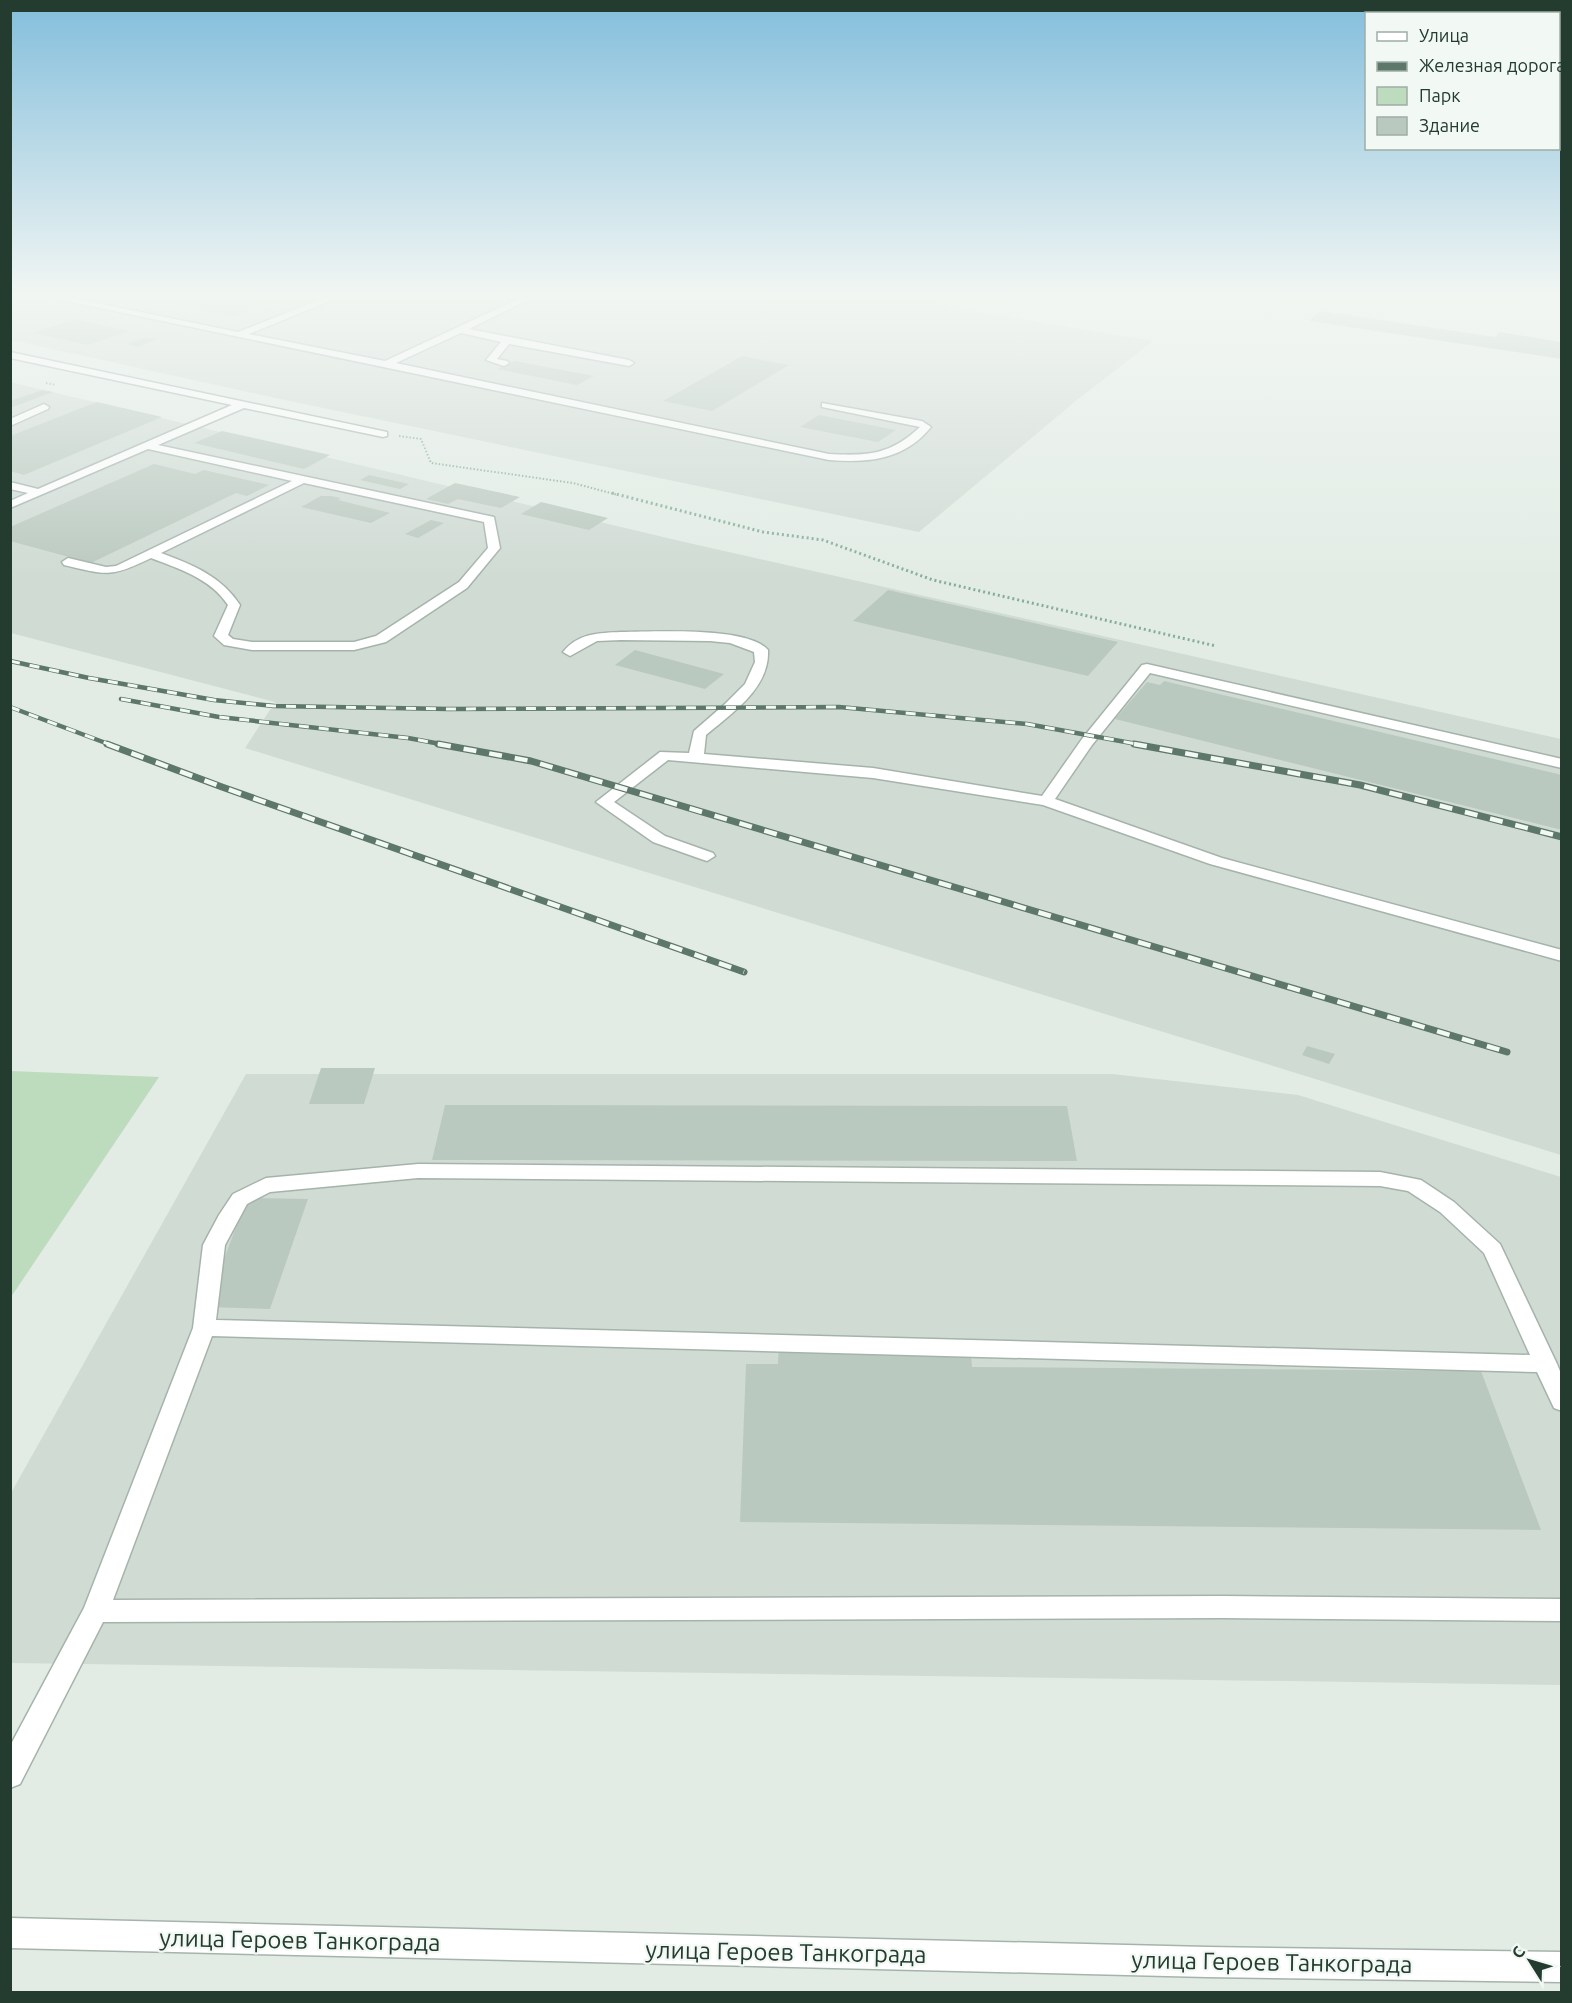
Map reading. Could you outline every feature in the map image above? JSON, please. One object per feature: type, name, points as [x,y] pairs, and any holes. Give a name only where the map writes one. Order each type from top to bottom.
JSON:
[{"type":"street","points":[[179,391],[383,434]]},
{"type":"street","points":[[517,391],[829,457],[866,458],[895,452],[909,445],[926,427],[922,424],[826,405]]},
{"type":"street","points":[[10,505],[241,405]]},
{"type":"street","points":[[10,423],[44,407]]},
{"type":"street","points":[[147,446],[490,520],[494,548],[463,585],[381,639],[354,646],[252,646],[229,642],[221,636],[234,605],[228,594],[209,579],[151,554]]},
{"type":"street","points":[[68,562],[106,571],[119,569],[304,479]]},
{"type":"street","points":[[10,485],[40,492]]},
{"type":"street","points":[[570,652],[594,638],[621,636],[732,639],[761,650],[763,657],[757,678],[748,692],[699,734],[696,757]]},
{"type":"street","points":[[1046,801],[1087,742],[1147,668],[1562,764]]},
{"type":"street","points":[[708,855],[659,839],[604,802],[665,755],[873,773],[1046,801],[1216,861],[1562,956]]},
{"type":"street","points":[[10,1775],[96,1611],[204,1328],[214,1245],[226,1220],[240,1199],[266,1185],[418,1171],[1380,1179],[1414,1185],[1448,1207],[1493,1249],[1503,1276],[1562,1402]]},
{"type":"street","points":[[204,1328],[1546,1364]]},
{"type":"street","points":[[96,1611],[1222,1607],[1562,1610]]},
{"type":"street","name":"улица Героев Танкограда","points":[[10,1933],[1171,1961],[1562,1967]]},
{"type":"path","points":[[383,434],[421,439],[431,463],[573,483],[763,532],[823,540],[933,580],[1216,646]]},
{"type":"shaded area","points":[[10,391],[50,391],[680,541],[1561,739],[1561,1155],[245,748],[275,702],[11,633]]},
{"type":"shaded area","points":[[246,391],[1088,391],[919,532]]},
{"type":"shaded area","points":[[246,1074],[1112,1074],[1298,1095],[1561,1177],[1561,1685],[11,1663],[11,1493]]},
{"type":"green space","points":[[10,1071],[159,1077],[11,1297]]},
{"type":"building","points":[[39,391],[53,392],[10,408],[10,401]]},
{"type":"building","points":[[680,391],[745,391],[712,411],[663,401]]},
{"type":"building","points":[[97,402],[162,417],[24,475],[10,471],[10,436]]},
{"type":"building","points":[[819,415],[896,430],[878,442],[800,427]]},
{"type":"building","points":[[222,431],[330,455],[304,469],[194,443]]},
{"type":"building","points":[[154,464],[195,474],[204,470],[269,485],[247,496],[236,493],[91,563],[10,541],[10,527]]},
{"type":"building","points":[[369,475],[409,484],[400,489],[360,480]]},
{"type":"building","points":[[455,483],[520,497],[501,508],[458,499],[448,504],[426,499]]},
{"type":"building","points":[[321,496],[341,498],[338,500],[390,513],[371,523],[301,507]]},
{"type":"building","points":[[541,502],[608,518],[589,530],[521,514]]},
{"type":"building","points":[[431,520],[444,523],[418,538],[405,534]]},
{"type":"building","points":[[888,590],[1118,642],[1088,676],[853,621]]},
{"type":"building","points":[[635,650],[724,674],[705,689],[615,665]]},
{"type":"building","points":[[1164,681],[1562,775],[1562,830],[1115,719],[1147,682],[1160,685]]},
{"type":"building","points":[[1307,1046],[1335,1054],[1329,1064],[1302,1055]]},
{"type":"building","points":[[321,1068],[375,1068],[364,1104],[309,1104]]},
{"type":"building","points":[[445,1105],[1067,1106],[1077,1161],[432,1160]]},
{"type":"building","points":[[247,1198],[308,1199],[270,1309],[206,1307]]},
{"type":"building","points":[[779,1340],[970,1342],[972,1367],[1481,1371],[1541,1530],[740,1522],[746,1364],[778,1364]]},
{"type":"railway","points":[[10,661],[89,678],[214,700],[274,706],[449,709],[839,707],[1027,724],[1142,745]]},
{"type":"railway","points":[[121,699],[219,717],[408,738],[446,745]]},
{"type":"railway","points":[[10,707],[111,745]]},
{"type":"railway","points":[[107,744],[744,972]]},
{"type":"railway","points":[[438,744],[531,761],[1507,1052]]},
{"type":"railway","points":[[1134,744],[1360,785],[1562,837]]}]
